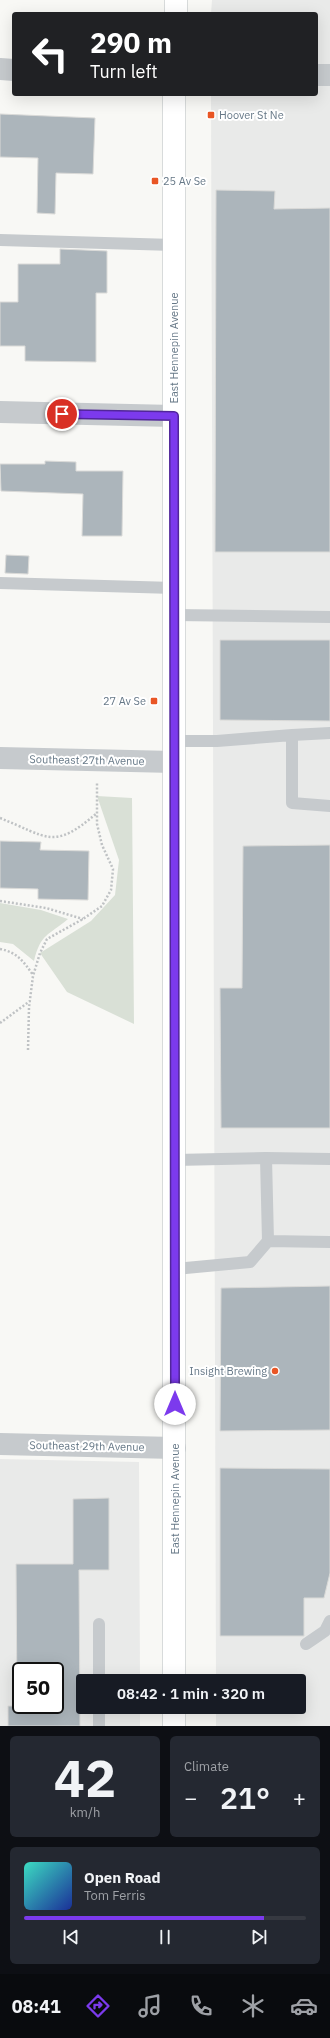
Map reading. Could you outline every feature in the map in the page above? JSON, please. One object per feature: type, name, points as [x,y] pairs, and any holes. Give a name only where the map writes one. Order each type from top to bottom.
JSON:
[{"type":"main road","points":[[176,0],[176,12]]},
{"type":"main road","name":"East Hennepin Avenue","points":[[174,96],[174,1674]]},
{"type":"main road","points":[[174,1714],[174,1726]]},
{"type":"street","points":[[0,69],[12,70]]},
{"type":"street","points":[[318,75],[330,75]]},
{"type":"street","points":[[0,412],[174,416]]},
{"type":"street","name":"Southeast 27th Avenue","points":[[0,758],[98,761],[174,752]]},
{"type":"street","name":"Southeast 29th Avenue","points":[[0,1444],[175,1448]]},
{"type":"lane","points":[[0,240],[174,245]]},
{"type":"lane","points":[[0,583],[174,588]]},
{"type":"lane","points":[[174,615],[330,617]]},
{"type":"lane","points":[[174,752],[218,741],[330,733]]},
{"type":"lane","points":[[292,735],[292,803],[330,806]]},
{"type":"lane","points":[[175,1160],[266,1158],[330,1159]]},
{"type":"lane","points":[[175,1269],[250,1262],[268,1241],[266,1158]]},
{"type":"lane","points":[[268,1241],[330,1242]]},
{"type":"lane","points":[[306,1644],[325,1631],[330,1621]]},
{"type":"lane","points":[[99,1624],[99,1674]]},
{"type":"lane","points":[[99,1714],[99,1726]]},
{"type":"path","points":[[28,1050],[30,1001],[33,976],[40,953],[47,939],[83,919],[102,906],[110,890],[113,869],[102,845],[97,824],[98,761]]},
{"type":"path","points":[[0,818],[47,838],[65,836],[81,827],[97,812]]},
{"type":"path","points":[[0,901],[46,908],[83,919]]},
{"type":"path","points":[[0,949],[7,950],[22,958],[33,976]]},
{"type":"path","points":[[0,1023],[30,1001]]},
{"type":"shaded area","points":[[212,0],[330,0],[330,1726],[216,1726],[216,1714],[306,1714],[306,1674],[216,1674],[211,96],[318,96],[318,12],[211,12]]},
{"type":"shaded area","points":[[97,796],[132,798],[134,1024],[67,992],[40,953],[91,921],[115,895],[119,860]]},
{"type":"shaded area","points":[[0,903],[41,910],[68,919],[46,936],[39,945],[34,961],[13,944],[0,942]]},
{"type":"shaded area","points":[[0,1459],[139,1462],[140,1674],[76,1674],[76,1714],[140,1714],[140,1726],[0,1726]]},
{"type":"building","points":[[0,114],[95,118],[93,174],[56,173],[55,214],[37,213],[38,158],[0,157]]},
{"type":"building","points":[[216,190],[275,191],[274,209],[330,208],[330,552],[215,552]]},
{"type":"building","points":[[60,249],[107,251],[107,293],[96,293],[96,362],[25,361],[25,346],[0,346],[0,302],[18,302],[18,264],[60,264]]},
{"type":"building","points":[[45,461],[76,462],[76,471],[123,471],[122,536],[82,536],[83,494],[1,491],[0,464],[45,464]]},
{"type":"building","points":[[6,555],[29,556],[28,574],[5,573]]},
{"type":"building","points":[[220,640],[330,640],[330,721],[220,720]]},
{"type":"building","points":[[0,841],[41,842],[40,850],[89,851],[88,900],[38,899],[38,889],[0,888]]},
{"type":"building","points":[[330,845],[330,1128],[221,1128],[220,988],[242,988],[243,846]]},
{"type":"building","name":"Insight Brewing","points":[[330,1286],[330,1430],[220,1431],[221,1288]]},
{"type":"building","points":[[220,1468],[330,1469],[330,1573],[324,1598],[304,1598],[304,1636],[220,1636]]},
{"type":"building","points":[[109,1498],[109,1570],[79,1570],[80,1674],[76,1674],[76,1714],[80,1714],[80,1726],[8,1726],[8,1706],[12,1706],[12,1714],[64,1714],[64,1662],[17,1662],[16,1564],[73,1564],[73,1499]]},
{"type":"place","name":"Hoover St Ne","points":[[211,115]]},
{"type":"place","name":"25 Av Se","points":[[155,181]]},
{"type":"place","name":"27 Av Se","points":[[154,701]]},
{"type":"place","name":"Insight Brewing","points":[[275,1371]]},
{"type":"route","points":[[62,414],[174,416],[175,1404]]}]
